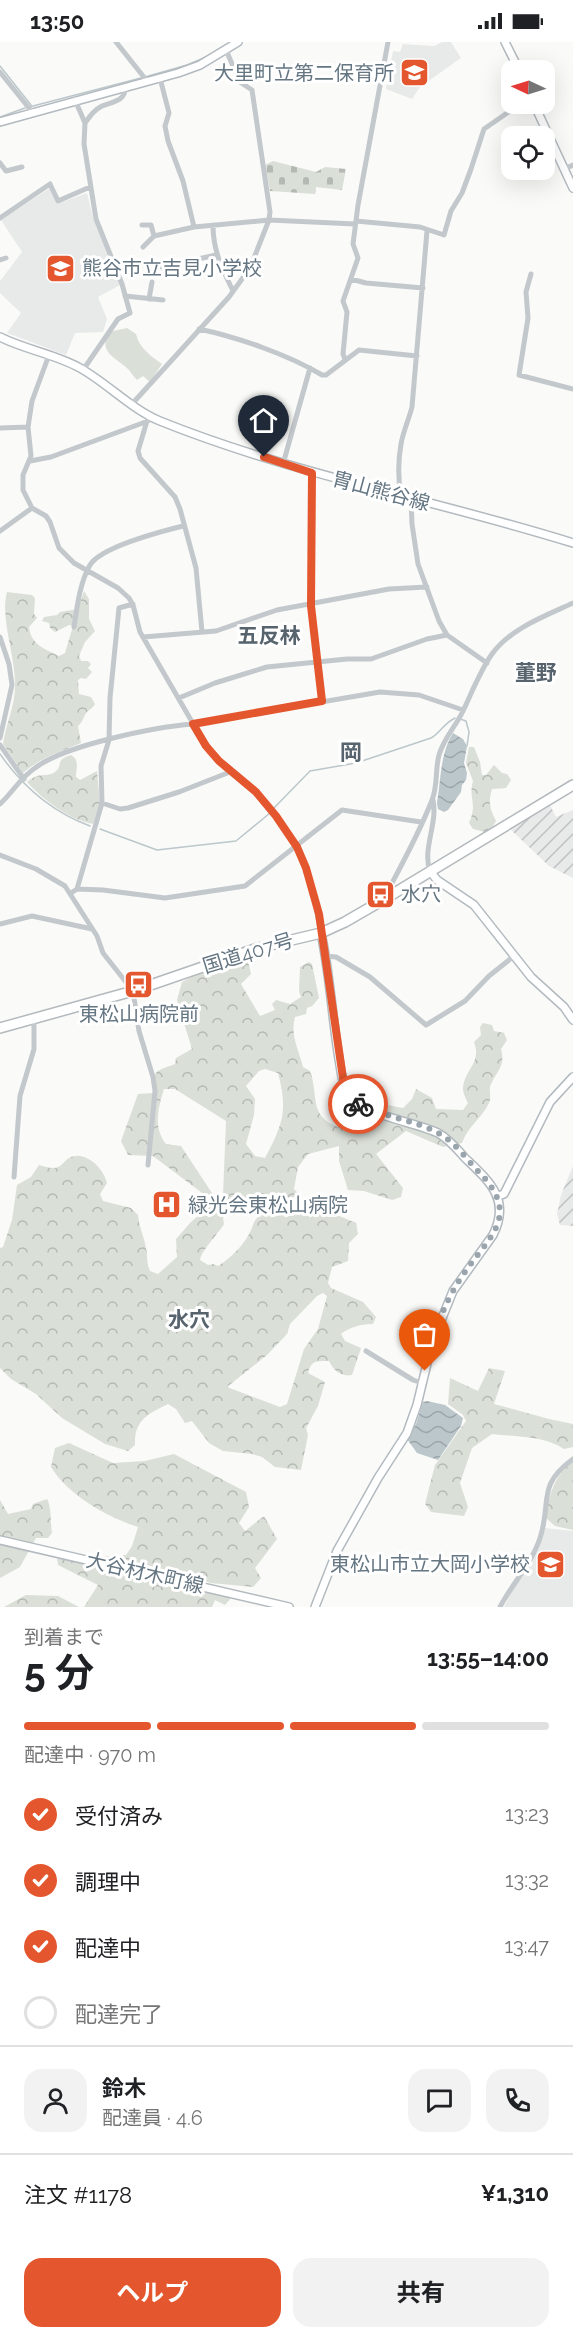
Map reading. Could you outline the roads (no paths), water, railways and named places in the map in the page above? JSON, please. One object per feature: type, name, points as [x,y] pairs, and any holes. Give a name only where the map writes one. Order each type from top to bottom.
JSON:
[{"type":"highway","name":"国道407号","points":[[0,1028],[133,991],[230,956],[321,933],[383,900],[573,785]]},
{"type":"street","points":[[116,42],[147,81]]},
{"type":"street","points":[[0,122],[160,78],[200,64],[238,42]]},
{"type":"street","points":[[345,359],[343,354],[347,312],[343,301],[358,258],[353,244],[356,222],[388,42]]},
{"type":"street","points":[[505,42],[514,60]]},
{"type":"street","points":[[132,404],[233,291],[250,268],[269,220],[270,212],[252,90],[240,82],[226,50]]},
{"type":"street","points":[[0,72],[33,113]]},
{"type":"street","points":[[160,78],[169,112],[165,126],[168,141],[183,181],[194,226]]},
{"type":"street","points":[[85,123],[100,107],[119,101],[125,94],[126,87]]},
{"type":"street","points":[[75,100],[85,123],[84,144],[96,219],[130,313],[118,320],[83,370]]},
{"type":"street","points":[[143,247],[154,236],[194,226],[269,220],[356,222],[420,227],[444,235],[451,211],[462,193],[484,129],[506,114]]},
{"type":"street","points":[[539,114],[573,188]]},
{"type":"street","points":[[0,163],[6,171],[22,167]]},
{"type":"street","points":[[565,169],[573,165]]},
{"type":"street","points":[[0,218],[50,184],[58,201],[90,187]]},
{"type":"street","points":[[142,225],[151,225],[154,236]]},
{"type":"street","points":[[213,225],[216,255],[233,291]]},
{"type":"street","points":[[401,496],[399,472],[401,441],[408,426],[412,407],[427,231]]},
{"type":"street","points":[[162,267],[216,255]]},
{"type":"street","points":[[531,274],[526,292],[528,318],[519,375],[573,389]]},
{"type":"street","points":[[351,279],[366,283],[423,288]]},
{"type":"street","points":[[149,299],[152,282]]},
{"type":"street","points":[[125,296],[163,300]]},
{"type":"street","points":[[199,329],[226,335],[300,362],[326,375],[359,350],[417,356]]},
{"type":"street","name":"胄山熊谷線","points":[[0,337],[83,370],[157,420],[312,473],[573,543]]},
{"type":"street","points":[[49,355],[32,401],[28,427],[30,461],[23,475],[23,490],[32,508],[46,516],[59,548],[74,563],[124,592],[133,604],[143,637],[206,746],[230,772],[261,798],[297,847],[311,882],[325,956],[336,1044],[348,1096],[353,1102],[368,1109],[416,1124],[444,1137],[491,1184],[498,1196],[500,1210],[497,1227],[453,1291],[432,1342],[417,1405],[407,1433],[378,1478],[337,1551],[315,1607]]},
{"type":"street","points":[[283,464],[310,368]]},
{"type":"street","points":[[30,461],[51,457],[147,421],[157,420]]},
{"type":"street","points":[[147,421],[138,451],[140,458],[175,496],[197,576],[202,632]]},
{"type":"street","points":[[0,428],[28,427]]},
{"type":"street","points":[[312,473],[311,606],[322,701]]},
{"type":"street","points":[[411,499],[414,545],[418,564],[439,621],[447,635],[487,663]]},
{"type":"street","points":[[0,531],[32,508]]},
{"type":"street","points":[[74,627],[78,599],[94,560],[128,542],[183,526]]},
{"type":"street","points":[[143,637],[202,632],[237,626],[277,610],[311,606],[389,589],[427,587]]},
{"type":"street","points":[[573,603],[513,634],[493,652],[439,755],[433,799],[434,823],[428,855],[430,871],[437,880],[474,905],[531,977],[564,1007],[573,1020]]},
{"type":"street","points":[[74,891],[102,804],[102,766],[109,740],[110,698],[119,608],[133,604]]},
{"type":"street","points":[[179,698],[215,683],[259,669],[348,659],[371,659],[427,639],[447,635]]},
{"type":"street","points":[[0,637],[9,664],[12,685],[0,738]]},
{"type":"street","points":[[0,804],[34,768],[63,753],[171,726],[367,693],[399,693],[433,699],[463,710]]},
{"type":"street","points":[[0,745],[24,778]]},
{"type":"street","points":[[102,804],[120,809],[128,808],[179,792],[230,772]]},
{"type":"street","points":[[383,900],[412,847],[433,799]]},
{"type":"street","points":[[74,891],[103,890],[165,898],[245,886],[342,810],[421,822]]},
{"type":"street","points":[[0,855],[55,879],[74,891],[103,953],[133,991],[139,1032],[155,1091],[148,1165]]},
{"type":"street","points":[[0,924],[32,916],[92,929]]},
{"type":"street","points":[[325,956],[336,957],[370,977],[426,1025],[465,1001],[489,976],[514,956]]},
{"type":"street","points":[[14,1177],[20,1096],[34,1049],[34,1019]]},
{"type":"street","points":[[498,1196],[504,1194],[550,1102],[573,1077]]},
{"type":"street","points":[[366,1351],[413,1380],[423,1383]]},
{"type":"street","points":[[500,1607],[540,1536],[549,1485],[558,1471],[573,1459]]},
{"type":"street","name":"大谷材木町線","points":[[0,1540],[289,1607]]},
{"type":"water","points":[[453,733],[463,739],[467,746],[464,763],[467,773],[461,792],[444,812],[438,809],[437,803],[443,758]]},
{"type":"water","points":[[423,1402],[445,1405],[463,1418],[461,1426],[438,1460],[417,1453],[407,1439],[416,1424]]},
{"type":"waterway","points":[[223,47],[231,42]]},
{"type":"waterway","points":[[145,77],[206,57]]},
{"type":"waterway","points":[[0,66],[31,105]]},
{"type":"waterway","points":[[29,107],[141,78]]},
{"type":"waterway","points":[[0,117],[25,108]]},
{"type":"waterway","points":[[273,809],[310,771],[356,763],[431,738],[455,718]]},
{"type":"waterway","points":[[460,719],[466,721],[469,732],[467,746]]},
{"type":"waterway","points":[[0,754],[18,777],[39,797],[63,813],[90,826]]},
{"type":"waterway","points":[[100,829],[157,850],[236,841],[270,813]]},
{"type":"place","name":"大里町立第二保育所","points":[[415,73]]},
{"type":"place","name":"熊谷市立吉見小学校","points":[[61,268]]},
{"type":"place","name":"水穴","points":[[380,894]]},
{"type":"place","name":"東松山病院前","points":[[139,984]]},
{"type":"place","name":"緑光会東松山病院","points":[[167,1205]]},
{"type":"place","name":"東松山市立大岡小学校","points":[[551,1564]]},
{"type":"district","name":"五反林","points":[[269,636]]},
{"type":"district","name":"董野","points":[[536,673]]},
{"type":"district","name":"岡","points":[[351,752]]},
{"type":"district","name":"水穴","points":[[189,1320]]}]
